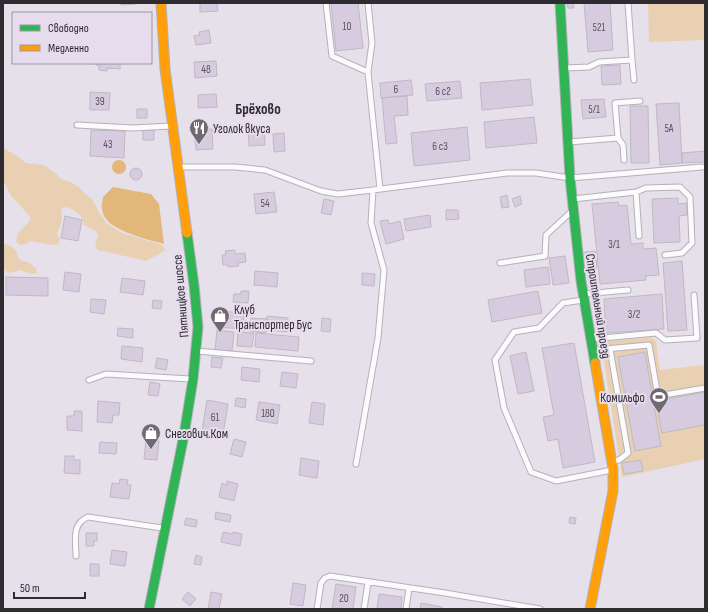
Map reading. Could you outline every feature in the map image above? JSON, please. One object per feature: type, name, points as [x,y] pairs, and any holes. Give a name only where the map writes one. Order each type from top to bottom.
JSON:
[{"type":"main road","name":"Пятницкое шоссе","points":[[149,609],[184,435],[193,379],[198,327],[195,292],[165,69],[161,3]]},
{"type":"main road","name":"Строительный проезд","points":[[560,3],[572,199],[584,297],[612,465],[613,491],[590,609]]},
{"type":"lane","points":[[326,3],[332,56],[368,72]]},
{"type":"lane","points":[[368,3],[372,44],[368,72],[380,189]]},
{"type":"lane","points":[[628,3],[634,80]]},
{"type":"lane","points":[[564,68],[589,67],[599,62],[632,60]]},
{"type":"lane","points":[[624,160],[623,145],[618,138],[615,103],[640,101]]},
{"type":"lane","points":[[77,125],[132,128],[172,126]]},
{"type":"lane","points":[[568,142],[618,138]]},
{"type":"lane","points":[[178,167],[235,167],[265,170],[321,191],[338,194],[507,173],[536,173],[570,178],[702,167]]},
{"type":"lane","points":[[572,199],[636,192],[646,188],[680,187],[690,197],[692,243],[682,253],[665,255]]},
{"type":"lane","points":[[356,464],[378,338],[384,270],[371,223],[372,190]]},
{"type":"lane","points":[[636,192],[639,236]]},
{"type":"lane","points":[[500,263],[545,256],[546,236],[574,210]]},
{"type":"lane","points":[[610,349],[628,453],[612,465],[556,481],[531,472],[504,408],[494,360],[514,332],[539,328],[563,303],[584,297],[628,290]]},
{"type":"lane","points":[[591,339],[656,332],[666,340],[697,338],[694,295]]},
{"type":"lane","points":[[593,350],[649,345],[658,396],[705,388]]},
{"type":"lane","points":[[196,351],[311,361]]},
{"type":"lane","points":[[89,380],[106,374],[193,379]]},
{"type":"lane","points":[[76,556],[76,532],[78,524],[83,519],[88,517],[165,529]]},
{"type":"lane","points":[[317,609],[321,583],[325,578],[330,576],[540,609]]},
{"type":"lane","points":[[364,609],[368,582]]},
{"type":"lane","points":[[406,609],[409,588]]},
{"type":"shaded area","points":[[648,3],[705,3],[705,40],[649,42]]},
{"type":"shaded area","points":[[3,146],[26,163],[43,165],[53,171],[61,179],[71,182],[80,188],[92,199],[106,223],[122,233],[162,245],[165,250],[146,261],[98,250],[95,246],[98,236],[96,231],[84,225],[82,218],[78,213],[66,207],[61,209],[62,220],[57,235],[60,239],[58,244],[52,245],[30,241],[26,244],[20,245],[16,241],[17,236],[31,218],[11,196],[3,180]]},
{"type":"shaded area","points":[[119,160],[124,162],[126,167],[124,172],[119,174],[114,172],[112,167],[114,162]]},
{"type":"shaded area","points":[[113,187],[151,194],[159,204],[164,244],[137,236],[110,223],[104,216],[102,206],[103,197]]},
{"type":"shaded area","points":[[3,243],[14,248],[18,258],[22,261],[28,262],[36,268],[37,273],[32,274],[20,270],[9,273],[3,270]]},
{"type":"shaded area","name":"Комильфо","points":[[651,337],[656,341],[660,370],[705,365],[705,459],[622,477],[601,342]]},
{"type":"building","points":[[121,3],[136,3],[136,4],[121,5]]},
{"type":"building","points":[[200,3],[217,3],[218,11],[200,12]]},
{"type":"building","points":[[331,3],[358,3],[363,48],[336,51]]},
{"type":"building","points":[[567,3],[573,3],[574,8],[568,8]]},
{"type":"building","points":[[584,3],[610,3],[613,50],[588,52]]},
{"type":"building","points":[[209,30],[211,43],[196,45],[194,36],[200,35],[199,32]]},
{"type":"building","points":[[216,61],[217,76],[195,78],[194,62]]},
{"type":"building","points":[[120,64],[120,69],[107,68],[107,71],[99,70],[99,65],[96,65]]},
{"type":"building","points":[[620,65],[621,84],[602,85],[601,66]]},
{"type":"building","points":[[530,79],[533,105],[482,110],[480,83]]},
{"type":"building","points":[[411,80],[413,95],[381,98],[380,83]]},
{"type":"building","points":[[460,81],[462,98],[427,101],[425,84]]},
{"type":"building","points":[[90,92],[110,93],[109,110],[90,110]]},
{"type":"building","points":[[216,94],[217,107],[198,108],[198,95]]},
{"type":"building","points":[[407,96],[408,115],[394,116],[397,143],[386,144],[382,98]]},
{"type":"building","points":[[604,99],[606,117],[583,119],[581,100]]},
{"type":"building","points":[[679,103],[682,163],[660,165],[656,104]]},
{"type":"building","points":[[630,106],[648,106],[649,163],[631,163]]},
{"type":"building","points":[[137,109],[147,109],[147,118],[137,118]]},
{"type":"building","points":[[534,117],[537,143],[486,148],[484,122]]},
{"type":"building","points":[[264,127],[265,145],[249,146],[248,128]]},
{"type":"building","points":[[467,127],[470,160],[414,166],[411,133]]},
{"type":"building","points":[[212,129],[213,149],[196,150],[194,130]]},
{"type":"building","points":[[91,130],[125,131],[124,158],[90,156]]},
{"type":"building","points":[[143,130],[154,130],[154,140],[143,140]]},
{"type":"building","points":[[284,133],[285,151],[274,152],[273,134]]},
{"type":"building","points":[[705,151],[705,162],[682,163],[682,153]]},
{"type":"building","points":[[138,168],[141,169],[141,179],[134,180],[131,179],[130,172],[131,169]]},
{"type":"building","points":[[274,192],[277,212],[256,214],[254,194]]},
{"type":"building","points":[[507,195],[509,207],[502,208],[500,197]]},
{"type":"building","points":[[520,196],[522,204],[515,207],[512,199]]},
{"type":"building","points":[[678,198],[678,204],[687,203],[687,215],[679,216],[680,242],[654,243],[652,199]]},
{"type":"building","points":[[324,199],[334,201],[331,215],[321,213]]},
{"type":"building","points":[[618,202],[619,206],[627,205],[631,244],[643,243],[643,249],[656,248],[659,275],[645,276],[646,280],[600,284],[592,204]]},
{"type":"building","points":[[446,210],[458,210],[459,219],[446,220]]},
{"type":"building","points":[[430,215],[431,227],[406,231],[404,219]]},
{"type":"building","points":[[65,216],[82,220],[78,241],[61,238]]},
{"type":"building","points":[[388,220],[389,224],[400,221],[404,239],[386,244],[380,221]]},
{"type":"building","points":[[235,250],[235,254],[245,253],[246,262],[238,263],[239,266],[228,267],[228,265],[223,265],[222,255],[226,255],[225,251]]},
{"type":"building","points":[[595,251],[597,268],[587,269],[585,252]]},
{"type":"building","points":[[565,256],[569,283],[553,285],[549,258]]},
{"type":"building","points":[[682,261],[687,330],[668,331],[663,263]]},
{"type":"building","points":[[548,267],[550,284],[526,287],[524,270]]},
{"type":"building","points":[[255,271],[278,273],[277,287],[254,285]]},
{"type":"building","points":[[65,272],[81,274],[79,292],[63,290]]},
{"type":"building","points":[[362,273],[375,274],[374,286],[362,285]]},
{"type":"building","points":[[6,277],[48,278],[48,296],[6,295]]},
{"type":"building","points":[[122,278],[145,281],[143,295],[120,292]]},
{"type":"building","points":[[241,291],[249,291],[248,303],[233,302],[234,294],[241,294]]},
{"type":"building","points":[[538,291],[542,313],[492,322],[488,300]]},
{"type":"building","points":[[662,294],[664,329],[606,333],[604,299]]},
{"type":"building","points":[[91,299],[106,300],[104,314],[90,312]]},
{"type":"building","points":[[153,300],[162,301],[161,309],[152,308]]},
{"type":"building","points":[[218,311],[244,313],[243,329],[217,327]]},
{"type":"building","points":[[267,316],[288,318],[287,332],[266,330]]},
{"type":"building","points":[[251,318],[267,319],[266,333],[250,331]]},
{"type":"building","points":[[322,318],[331,319],[330,332],[321,331]]},
{"type":"building","points":[[118,328],[133,329],[133,338],[117,336]]},
{"type":"building","points":[[217,330],[234,332],[232,351],[215,350]]},
{"type":"building","points":[[238,332],[254,333],[252,347],[237,346]]},
{"type":"building","points":[[256,333],[299,337],[298,351],[255,347]]},
{"type":"building","points":[[574,343],[595,462],[563,468],[558,439],[548,441],[543,417],[554,415],[542,348]]},
{"type":"building","points":[[122,346],[143,348],[142,362],[121,359]]},
{"type":"building","points":[[526,352],[534,391],[518,394],[510,356]]},
{"type":"building","points":[[645,352],[661,446],[635,451],[618,357]]},
{"type":"building","points":[[212,357],[223,358],[221,368],[211,367]]},
{"type":"building","points":[[157,358],[168,360],[166,370],[155,368]]},
{"type":"building","points":[[242,367],[260,369],[259,382],[241,380]]},
{"type":"building","points":[[282,372],[298,374],[296,388],[280,386]]},
{"type":"building","points":[[150,382],[160,384],[158,396],[148,395]]},
{"type":"building","points":[[705,392],[705,425],[662,433],[656,401]]},
{"type":"building","points":[[236,398],[246,399],[245,408],[235,406]]},
{"type":"building","points":[[207,400],[228,404],[223,434],[202,431]]},
{"type":"building","points":[[98,401],[120,403],[119,415],[113,415],[112,423],[97,422]]},
{"type":"building","points":[[259,402],[280,405],[277,424],[256,420]]},
{"type":"building","points":[[312,402],[325,404],[323,425],[309,423]]},
{"type":"building","points":[[74,411],[82,411],[82,431],[67,430],[67,416],[74,416]]},
{"type":"building","points":[[148,428],[156,429],[155,432],[157,433],[157,438],[148,438]]},
{"type":"building","name":"Снегович.Ком","points":[[146,439],[159,441],[157,460],[144,459]]},
{"type":"building","points":[[234,439],[246,442],[242,457],[230,454]]},
{"type":"building","points":[[100,442],[117,443],[116,454],[99,453]]},
{"type":"building","points":[[65,456],[74,456],[74,460],[80,460],[80,474],[64,473]]},
{"type":"building","points":[[301,458],[319,461],[317,478],[299,475]]},
{"type":"building","points":[[641,460],[643,471],[624,474],[622,463]]},
{"type":"building","points":[[120,479],[128,480],[127,485],[131,485],[129,499],[110,497],[112,483],[119,484]]},
{"type":"building","points":[[227,481],[238,484],[234,501],[219,497],[222,483],[227,485]]},
{"type":"building","points":[[216,512],[231,515],[230,522],[215,519]]},
{"type":"building","points":[[570,517],[576,518],[575,524],[569,523]]},
{"type":"building","points":[[186,518],[197,520],[196,527],[184,525]]},
{"type":"building","points":[[223,532],[242,534],[240,546],[221,542]]},
{"type":"building","points":[[86,533],[97,533],[97,541],[94,541],[94,546],[86,546]]},
{"type":"building","points":[[112,550],[127,552],[125,566],[110,564]]},
{"type":"building","points":[[196,555],[202,557],[201,565],[194,564]]},
{"type":"building","points":[[90,564],[99,564],[99,576],[90,576]]},
{"type":"building","points":[[293,583],[306,585],[303,606],[290,604]]},
{"type":"building","points":[[336,584],[356,587],[353,609],[332,609]]},
{"type":"building","points":[[188,592],[196,599],[190,606],[182,599]]},
{"type":"building","points":[[211,592],[222,594],[219,609],[208,609]]},
{"type":"building","points":[[379,594],[402,597],[401,609],[377,609]]},
{"type":"building","points":[[421,603],[442,607],[442,609],[420,609]]},
{"type":"traffic: fast","points":[[560,3],[570,178],[581,281],[595,363]]},
{"type":"traffic: fast","points":[[149,609],[184,435],[193,379],[198,327],[187,233]]},
{"type":"traffic: slow","points":[[161,3],[165,69],[187,233]]},
{"type":"traffic: slow","points":[[590,609],[613,491],[613,469],[595,363]]},
{"type":"place","name":"Уголок вкуса","points":[[199,145]]},
{"type":"place","name":"Клуб Транспортер Бус","points":[[220,333]]},
{"type":"place","name":"Комильфо","points":[[659,414]]},
{"type":"place","name":"Снегович.Ком","points":[[151,450]]},
{"type":"district","name":"Брёхово","points":[[258,109]]}]
